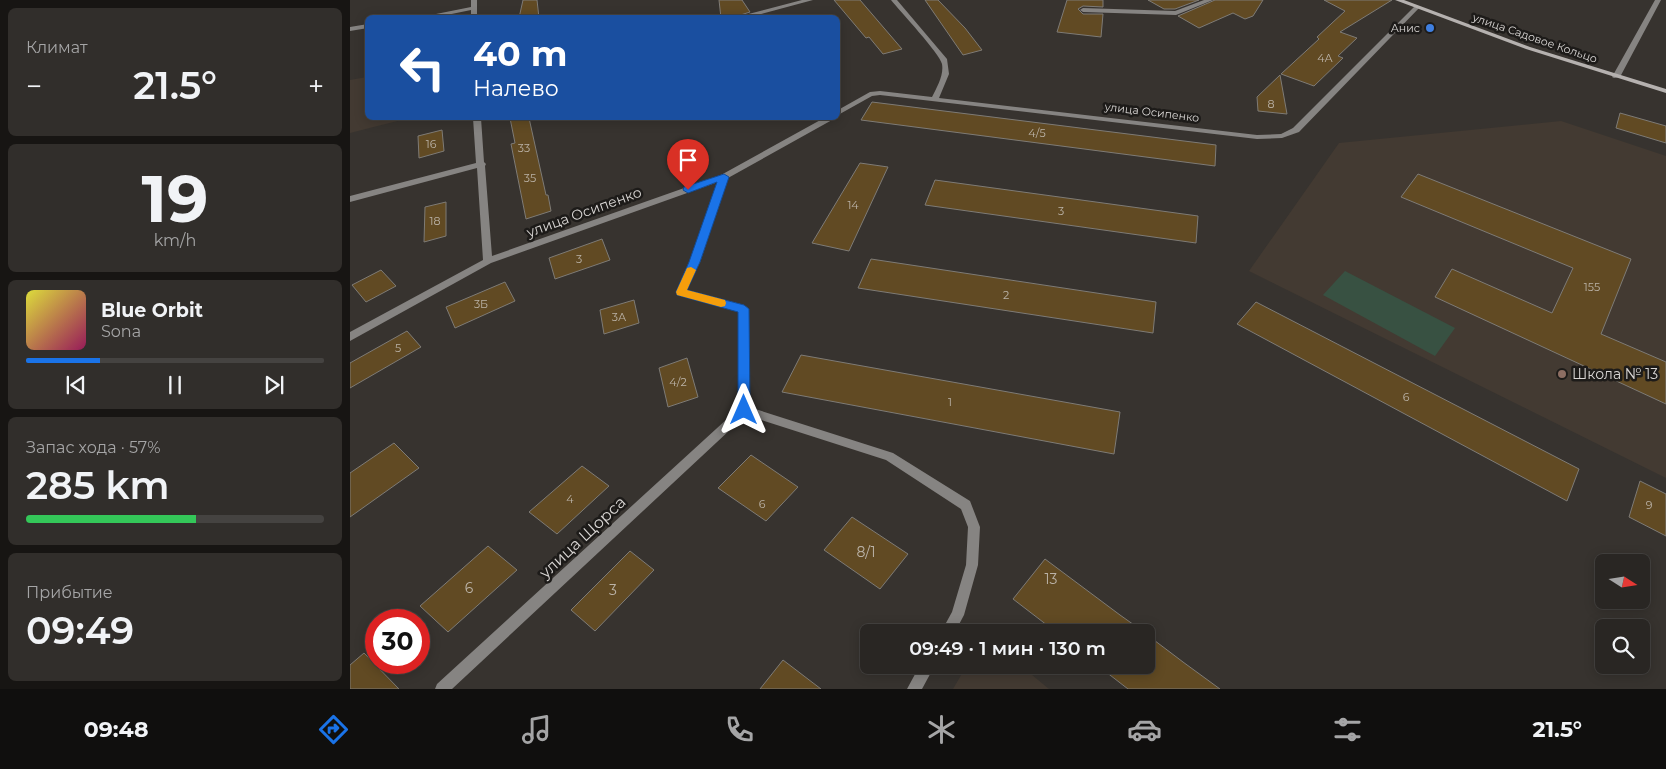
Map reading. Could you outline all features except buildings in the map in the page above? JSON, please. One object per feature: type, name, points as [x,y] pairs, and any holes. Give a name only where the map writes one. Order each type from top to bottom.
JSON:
[{"type":"main road","name":"улица Садовое Кольцо","points":[[1398,0],[1506,40],[1616,77],[1666,91]]},
{"type":"street","points":[[474,0],[474,15]]},
{"type":"street","points":[[748,15],[810,0]]},
{"type":"street","points":[[894,0],[947,65],[935,99]]},
{"type":"street","points":[[1083,10],[1176,13],[1210,0]]},
{"type":"street","points":[[1616,77],[1658,0]]},
{"type":"street","name":"улица Осипенко","points":[[840,112],[870,94],[880,92],[1257,137],[1282,136],[1296,130],[1417,7]]},
{"type":"street","points":[[436,15],[474,8]]},
{"type":"street","points":[[350,29],[365,26]]},
{"type":"street","points":[[478,120],[488,261]]},
{"type":"street","name":"улица Осипенко","points":[[350,337],[488,261],[724,177],[825,120]]},
{"type":"street","points":[[350,199],[482,164]]},
{"type":"street","points":[[724,177],[695,262],[681,292],[744,309],[744,410],[889,456],[966,505],[974,527],[972,565],[958,615],[953,624]]},
{"type":"street","name":"улица Щорса","points":[[442,689],[744,410]]},
{"type":"street","points":[[914,689],[923,674]]},
{"type":"shaded area","points":[[365,77],[365,120],[401,120],[350,133],[350,80]]},
{"type":"shaded area","name":"Школа № 13","points":[[1561,121],[1666,156],[1666,478],[1249,271],[1339,143]]},
{"type":"shaded area","points":[[962,674],[1031,674],[1049,689],[953,689]]},
{"type":"green space","points":[[1345,271],[1455,328],[1435,356],[1323,295]]},
{"type":"slow traffic","points":[[691,270],[681,292],[721,303]]},
{"type":"place","name":"Анис","points":[[1430,28]]},
{"type":"place","name":"Школа № 13","points":[[1562,374]]},
{"type":"route","points":[[688,190],[724,177],[695,262],[681,292],[744,309],[744,410]]}]
